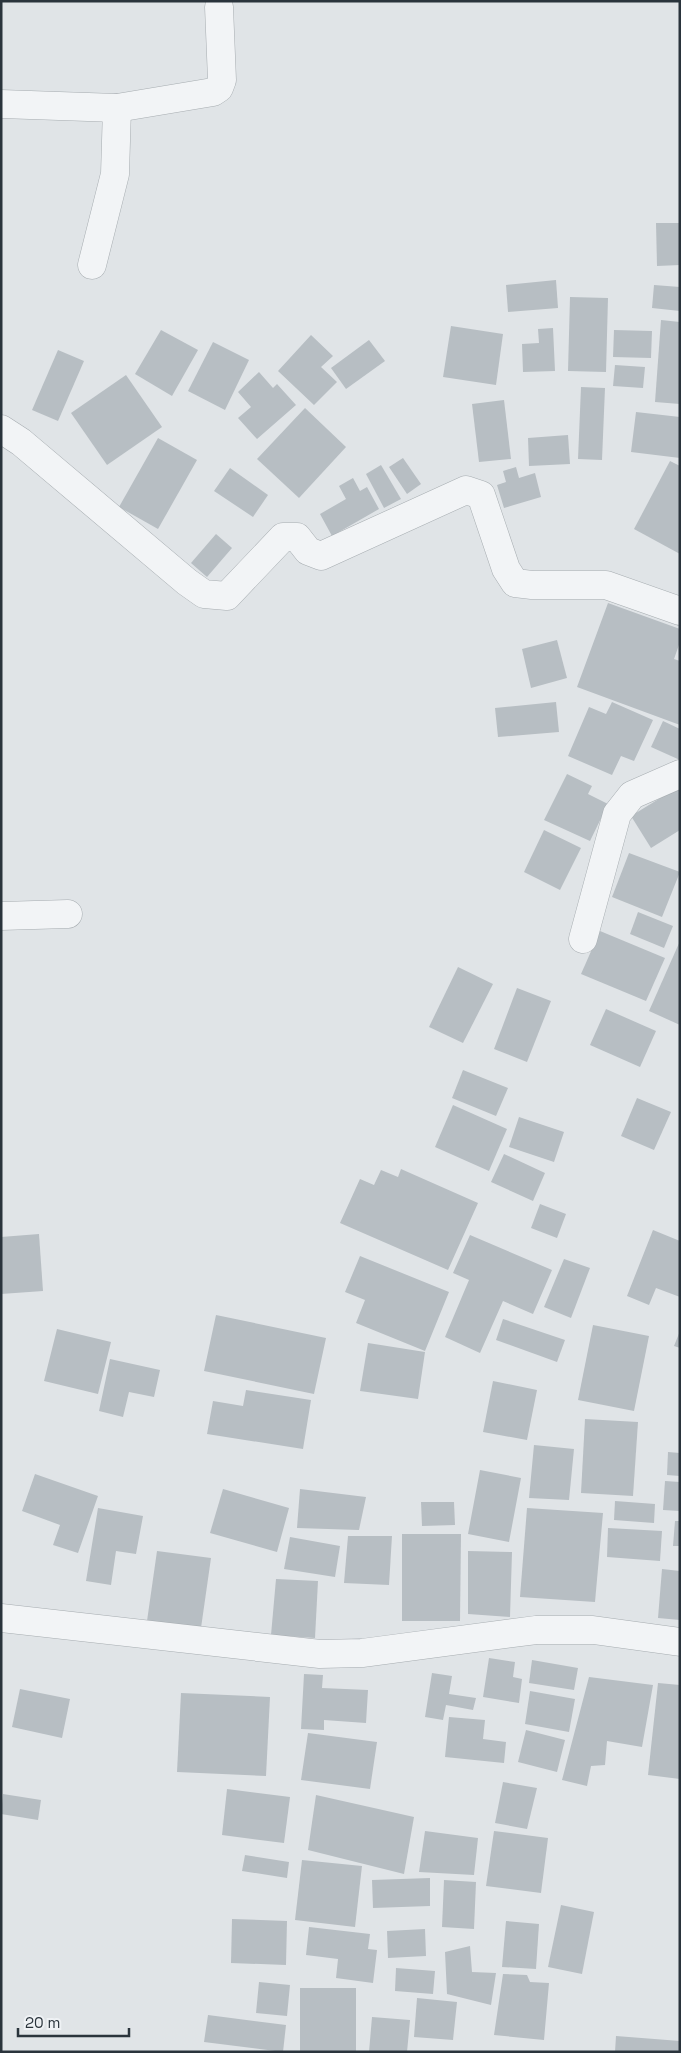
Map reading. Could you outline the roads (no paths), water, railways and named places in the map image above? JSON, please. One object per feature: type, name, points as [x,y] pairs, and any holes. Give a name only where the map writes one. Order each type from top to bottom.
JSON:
[{"type":"street","points":[[1,104],[117,108],[214,92],[219,88],[222,80],[219,7]]},
{"type":"street","points":[[92,265],[115,174],[117,108]]},
{"type":"street","points":[[1,429],[21,442],[187,582],[204,594],[227,596],[283,537],[297,537],[308,551],[321,556],[466,490],[481,495],[506,569],[515,583],[532,585],[606,584],[680,610]]},
{"type":"street","points":[[583,939],[617,814],[632,795],[680,774]]},
{"type":"street","points":[[1,916],[68,914]]},
{"type":"street","points":[[1,1618],[320,1654],[362,1653],[536,1630],[593,1630],[680,1642]]}]
